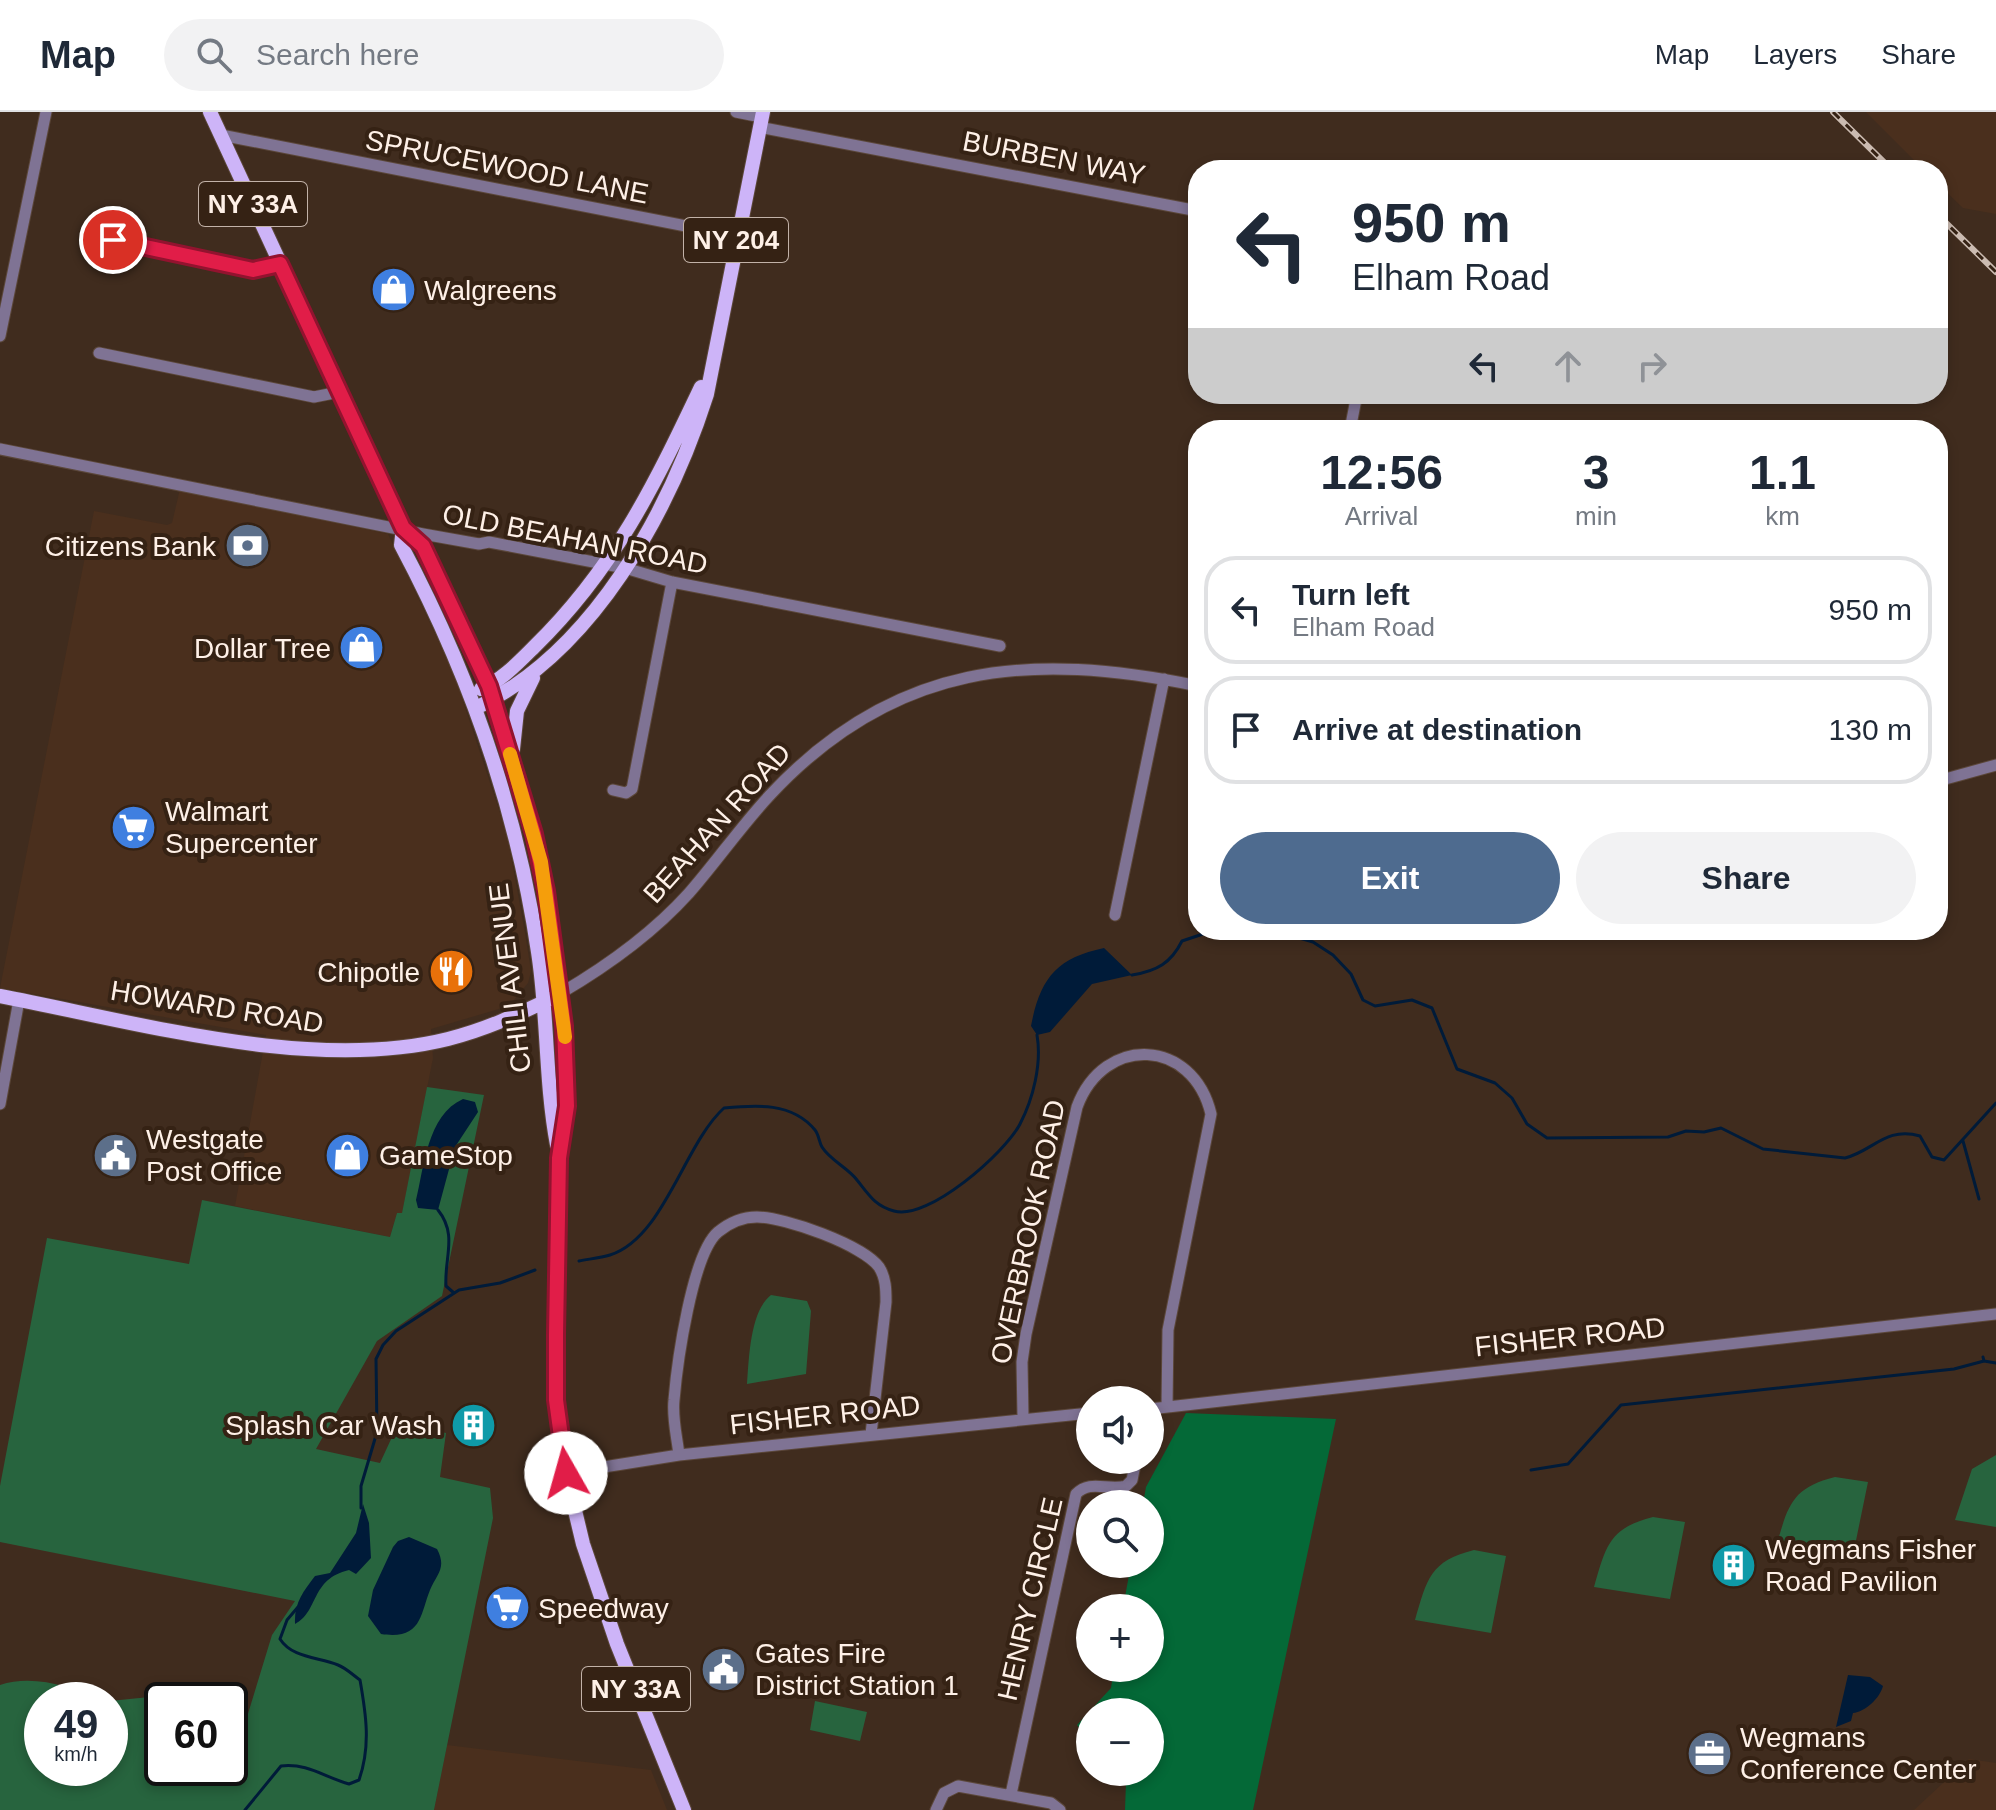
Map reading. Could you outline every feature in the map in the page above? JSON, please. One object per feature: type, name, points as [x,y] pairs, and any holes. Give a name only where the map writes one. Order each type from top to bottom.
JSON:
[{"type":"main road","name":"CHILI AVENUE","points":[[210,112],[403,528],[423,546],[491,693],[541,862],[561,993],[567,1106],[559,1158],[556,1400],[566,1473],[583,1544],[607,1615],[684,1810]]},
{"type":"main road","name":"NY 204","points":[[512,761],[517,711],[541,666],[596,607],[625,568],[666,498],[693,437],[710,369],[761,119]]},
{"type":"main road","name":"NY 204","points":[[491,693],[555,627],[605,565],[652,492],[710,369]]},
{"type":"main road","name":"CHILI AVENUE","points":[[403,528],[401,545],[474,700],[517,836],[545,1001],[550,1105],[559,1158]]},
{"type":"main road","points":[[474,700],[541,666]]},
{"type":"main road","name":"HOWARD ROAD","points":[[0,996],[251,1043],[335,1052],[446,1040],[511,1018],[561,993]]},
{"type":"street","points":[[0,336],[46,112]]},
{"type":"street","name":"BURBEN WAY","points":[[736,112],[1188,209]]},
{"type":"street","name":"SPRUCEWOOD LANE","points":[[221,135],[737,236]]},
{"type":"street","points":[[113,240],[253,270],[280,264]]},
{"type":"street","points":[[99,353],[314,397],[339,392]]},
{"type":"street","name":"OLD BEAHAN ROAD","points":[[0,449],[467,542],[489,542],[625,568],[672,582],[1000,646]]},
{"type":"street","points":[[613,790],[626,793],[632,789],[672,582]]},
{"type":"street","name":"BEAHAN ROAD","points":[[561,993],[592,975],[661,921],[696,885],[767,798],[809,757],[886,707],[927,689],[1012,669],[1070,666],[1188,684]]},
{"type":"street","points":[[1115,915],[1164,679]]},
{"type":"street","points":[[1948,778],[1996,765]]},
{"type":"street","points":[[0,1104],[19,1000]]},
{"type":"street","name":"OVERBROOK ROAD","points":[[1023,1417],[1022,1362],[1026,1334],[1077,1107],[1093,1076],[1126,1055],[1151,1055],[1187,1070],[1208,1099],[1211,1114],[1168,1330],[1167,1407]]},
{"type":"street","points":[[679,1455],[673,1402],[699,1260],[718,1232],[735,1221],[753,1217],[780,1221],[855,1247],[880,1269],[886,1286],[886,1302],[871,1434]]},
{"type":"street","name":"FISHER ROAD","points":[[1164,1407],[1996,1314]]},
{"type":"street","name":"FISHER ROAD","points":[[566,1473],[679,1455],[1076,1414]]},
{"type":"street","name":"HENRY CIRCLE","points":[[1011,1794],[1076,1494],[1082,1487],[1091,1485],[1126,1486],[1133,1474]]},
{"type":"street","points":[[936,1810],[944,1793],[958,1786],[1051,1803],[1060,1810]]},
{"type":"shaded area","points":[[1866,112],[1996,112],[1996,214],[1963,208],[1948,194],[1948,160],[1914,160]]},
{"type":"shaded area","points":[[180,489],[388,534],[454,674],[507,834],[531,971],[528,983],[509,1006],[431,1029],[433,1058],[402,1214],[397,1213],[390,1237],[235,1206],[266,1035],[0,988],[94,511],[167,525],[172,523]]},
{"type":"shaded area","points":[[447,1745],[651,1770],[667,1810],[434,1810]]},
{"type":"shaded area","points":[[1969,1759],[1996,1763],[1996,1810],[1914,1810]]},
{"type":"green space","points":[[427,1087],[484,1095],[442,1296],[377,1341],[316,1449],[380,1463],[399,1422],[446,1433],[440,1477],[490,1488],[493,1518],[434,1810],[0,1810],[0,1685],[12,1682],[38,1681],[44,1682],[24,1682],[24,1786],[128,1786],[128,1699],[144,1698],[144,1786],[248,1786],[248,1714],[272,1635],[295,1601],[0,1542],[0,1486],[47,1238],[189,1264],[202,1200],[390,1237],[397,1213],[402,1213]]},
{"type":"green space","points":[[771,1295],[807,1301],[811,1311],[806,1374],[747,1384],[755,1323],[764,1302]]},
{"type":"green space","points":[[1186,1413],[1336,1419],[1253,1810],[1125,1810],[1126,1786],[1164,1786],[1164,1698],[1102,1698],[1111,1688],[1112,1682],[1164,1682],[1164,1594],[1126,1594],[1128,1578],[1164,1578],[1164,1490],[1145,1490],[1153,1474],[1164,1474],[1164,1454]]},
{"type":"green space","points":[[1996,1455],[1996,1527],[1955,1520],[1972,1469]]},
{"type":"green space","points":[[1835,1477],[1868,1482],[1852,1560],[1776,1547],[1788,1510],[1800,1493],[1820,1481]]},
{"type":"green space","points":[[1653,1517],[1685,1522],[1670,1599],[1594,1587],[1606,1550],[1618,1533],[1638,1521]]},
{"type":"green space","points":[[1474,1550],[1506,1556],[1491,1633],[1415,1620],[1432,1574],[1448,1560]]},
{"type":"green space","points":[[815,1701],[867,1712],[860,1741],[810,1730]]},
{"type":"water","points":[[1104,948],[1132,975],[1092,984],[1050,1032],[1037,1035],[1031,1026],[1045,983],[1062,965],[1087,952]]},
{"type":"water","points":[[463,1099],[475,1102],[478,1112],[455,1147],[438,1210],[418,1208],[416,1200],[434,1130],[451,1107]]},
{"type":"water","points":[[363,1504],[369,1523],[371,1558],[356,1574],[349,1570],[327,1581],[303,1619],[295,1624],[296,1610],[303,1593],[315,1576],[330,1573],[356,1533]]},
{"type":"water","points":[[409,1537],[437,1549],[440,1571],[417,1624],[405,1633],[381,1634],[368,1616],[373,1590],[393,1547],[398,1541]]},
{"type":"water","points":[[1848,1675],[1870,1677],[1883,1686],[1871,1704],[1853,1713],[1851,1721],[1836,1727]]},
{"type":"waterway","points":[[1132,975],[1162,965],[1182,941],[1188,939]]},
{"type":"waterway","points":[[1306,940],[1333,955],[1351,974],[1363,1000],[1375,1006],[1412,1000],[1432,1008],[1457,1069],[1495,1083],[1512,1098],[1527,1124],[1547,1138],[1668,1137],[1686,1131],[1704,1132],[1721,1128],[1763,1149],[1845,1158],[1889,1137],[1908,1134],[1920,1136],[1932,1157],[1944,1160],[1996,1103]]},
{"type":"waterway","points":[[579,1261],[610,1255],[629,1245],[645,1230],[697,1144],[724,1108],[761,1106],[796,1114],[815,1130],[825,1152],[853,1176],[877,1203],[894,1211],[926,1206],[945,1196],[983,1167],[1020,1124],[1035,1081],[1037,1035]]},
{"type":"waterway","points":[[1963,1141],[1979,1199]]},
{"type":"waterway","points":[[438,1210],[449,1238],[446,1286],[454,1293]]},
{"type":"waterway","points":[[361,1508],[361,1486],[377,1432],[376,1359],[383,1345],[396,1331],[459,1290],[500,1283],[535,1270]]},
{"type":"waterway","points":[[1983,1357],[1984,1361],[1996,1363]]},
{"type":"waterway","points":[[1531,1470],[1568,1464],[1621,1405],[1954,1369],[1984,1361]]},
{"type":"waterway","points":[[245,1810],[281,1766],[308,1769],[349,1784],[359,1780],[363,1767],[366,1730],[360,1680],[341,1666],[298,1653],[285,1645],[280,1639],[287,1620],[298,1607]]},
{"type":"railway","points":[[1833,112],[1882,160]]},
{"type":"railway","points":[[1948,225],[1996,272]]},
{"type":"slow traffic","points":[[510,754],[541,862],[553,930],[565,1037]]},
{"type":"place","name":"Walgreens","points":[[393,290]]},
{"type":"place","name":"Citizens Bank","points":[[247,546]]},
{"type":"place","name":"Dollar Tree","points":[[362,648]]},
{"type":"place","name":"Walmart Supercenter","points":[[134,827]]},
{"type":"place","name":"Chipotle","points":[[451,972]]},
{"type":"place","name":"Westgate Post Office","points":[[115,1155]]},
{"type":"place","name":"GameStop","points":[[348,1155]]},
{"type":"place","name":"Splash Car Wash","points":[[473,1425]]},
{"type":"place","name":"Wegmans Fisher Road Pavilion","points":[[1734,1565]]},
{"type":"place","name":"Speedway","points":[[507,1608]]},
{"type":"place","name":"Gates Fire District Station 1","points":[[724,1669]]},
{"type":"place","name":"Wegmans Conference Center","points":[[1709,1753]]},
{"type":"route","points":[[113,240],[253,270],[280,264],[403,528],[423,546],[489,686],[541,862],[553,930],[564,1026],[567,1106],[559,1158],[556,1400],[566,1473]]}]
